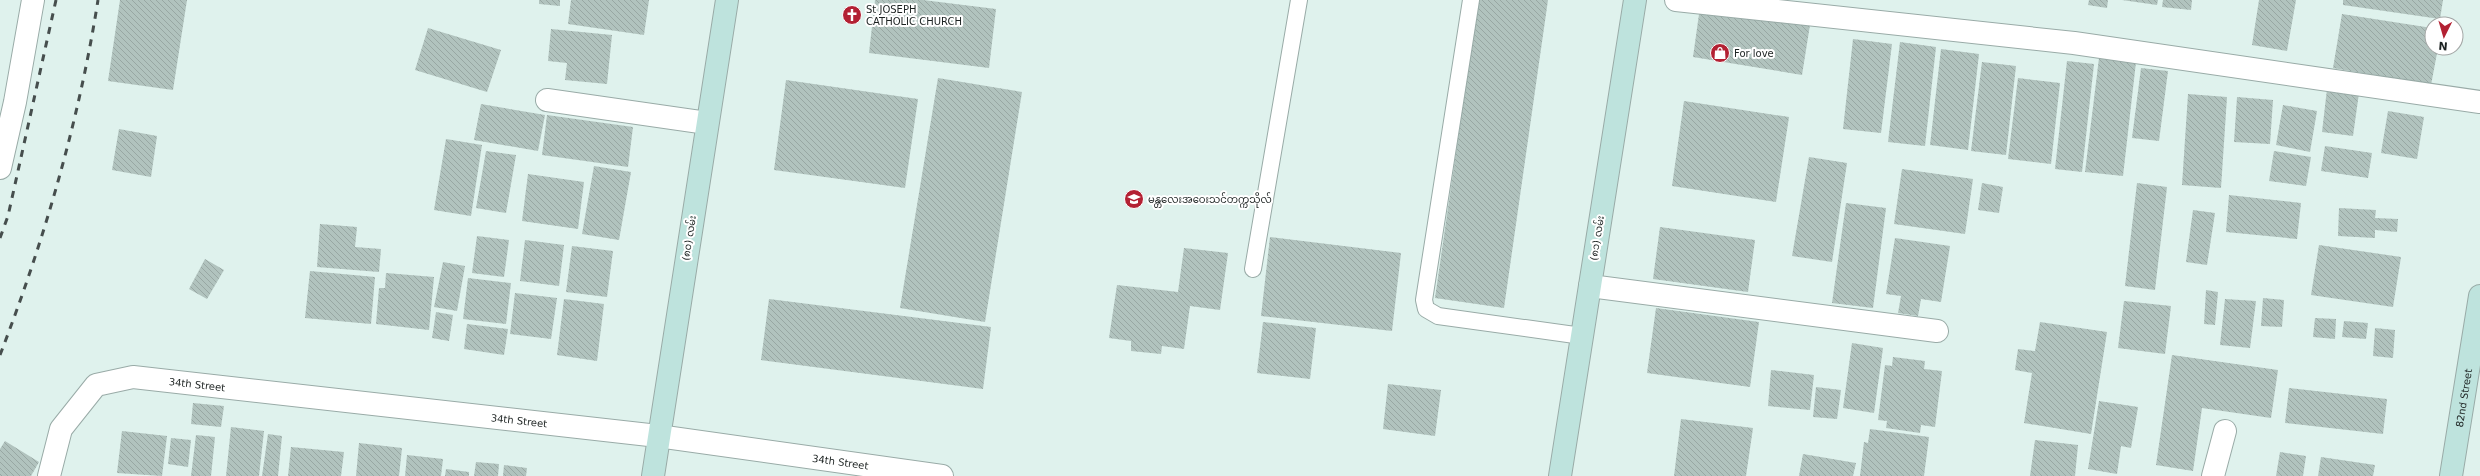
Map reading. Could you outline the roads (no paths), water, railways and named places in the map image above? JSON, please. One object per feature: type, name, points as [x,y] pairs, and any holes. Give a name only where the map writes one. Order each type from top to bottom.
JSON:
[{"type":"street","points":[[0,168],[15,102],[33,0]]},
{"type":"street","name":"(၈၀) လမ်း","points":[[653,476],[658,436],[727,0]]},
{"type":"street","name":"(၈၁) လမ်း","points":[[1560,476],[1635,0]]},
{"type":"street","points":[[1676,0],[2074,43],[2480,102]]},
{"type":"street","points":[[548,100],[707,123]]},
{"type":"street","points":[[1590,286],[1937,331]]},
{"type":"street","name":"82nd Street","points":[[2451,476],[2480,296]]},
{"type":"street","name":"34th Street","points":[[49,476],[61,429],[96,385],[133,377],[658,436],[942,476]]},
{"type":"street","points":[[2213,476],[2225,431]]},
{"type":"lane","points":[[1253,269],[1299,0]]},
{"type":"lane","points":[[1471,0],[1424,300],[1426,309],[1438,316],[1582,336]]},
{"type":"railway","points":[[0,238],[8,216],[56,0]]},
{"type":"railway","points":[[0,355],[31,268],[58,180],[81,90],[98,0]]},
{"type":"place","name":"St JOSEPH CATHOLIC CHURCH","points":[[852,15]]},
{"type":"place","name":"For love","points":[[1720,53]]},
{"type":"place","name":"မန္တလေးအဝေးသင်တက္ကသိုလ်","points":[[1134,199]]}]
